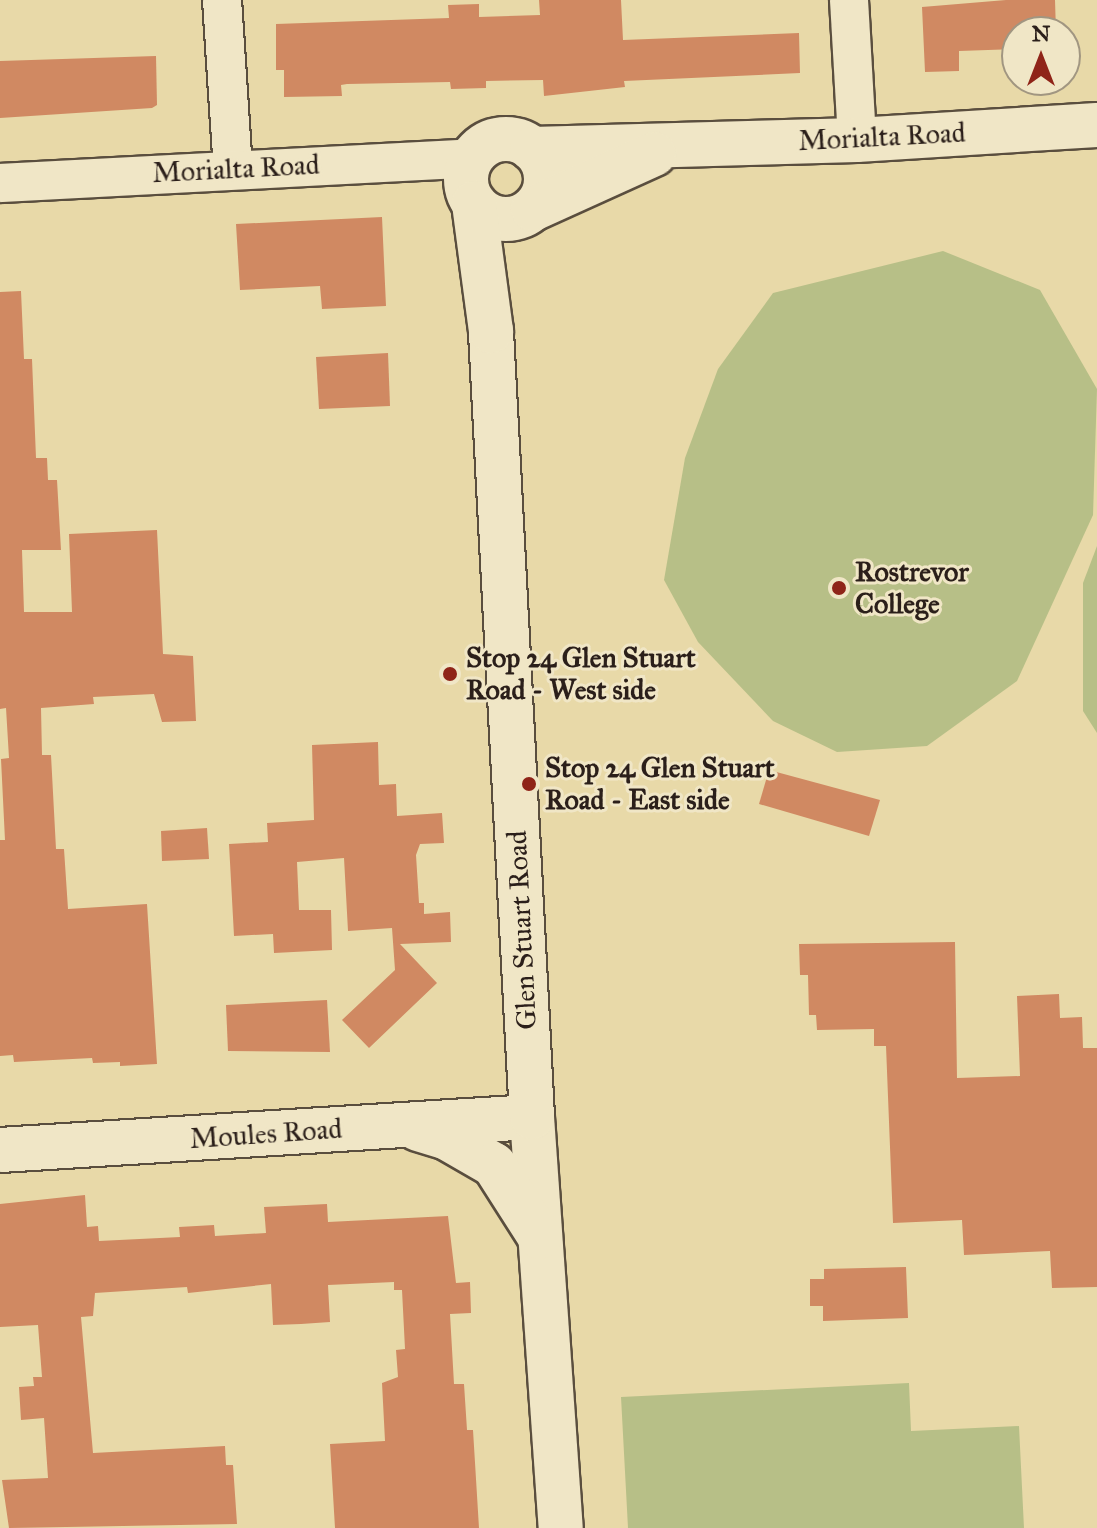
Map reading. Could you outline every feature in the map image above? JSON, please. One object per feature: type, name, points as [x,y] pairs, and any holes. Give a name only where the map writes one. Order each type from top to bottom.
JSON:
[{"type":"main road","name":"Morialta Road","points":[[532,149],[667,148],[857,140],[1097,125]]},
{"type":"main road","points":[[493,141],[520,142],[532,149],[546,179],[528,212],[496,218],[474,203],[466,181],[473,158],[493,141]]},
{"type":"main road","name":"Morialta Road","points":[[528,212],[667,148]]},
{"type":"main road","name":"Glen Stuart Road","points":[[474,203],[491,331],[532,1117],[561,1528]]},
{"type":"main road","name":"Glen Stuart Road","points":[[491,331],[528,212]]},
{"type":"main road","name":"Moules Road","points":[[0,1150],[532,1117]]},
{"type":"main road","points":[[404,1125],[447,1138],[494,1165],[540,1237]]},
{"type":"street","points":[[222,0],[233,169]]},
{"type":"street","points":[[849,0],[857,140]]},
{"type":"street","name":"Morialta Road","points":[[0,183],[473,158]]},
{"type":"green space","points":[[943,251],[1040,290],[1097,389],[1093,515],[1017,681],[927,746],[837,752],[773,721],[698,642],[664,580],[685,458],[718,369],[773,293]]},
{"type":"green space","points":[[1097,546],[1097,733],[1083,711],[1083,583]]},
{"type":"green space","points":[[909,1383],[911,1431],[1019,1426],[1024,1528],[628,1528],[621,1397]]},
{"type":"building","points":[[539,0],[621,0],[623,40],[799,33],[800,73],[624,81],[625,87],[544,96],[543,80],[486,81],[486,88],[451,89],[450,82],[347,84],[341,85],[342,96],[284,97],[284,70],[276,70],[276,24],[449,18],[448,5],[479,4],[479,17],[540,15]]},
{"type":"building","points":[[1006,0],[1055,0],[1056,16],[1001,16],[1001,50],[959,51],[959,71],[925,72],[922,7]]},
{"type":"building","points":[[156,56],[157,105],[152,108],[0,118],[0,61]]},
{"type":"building","points":[[382,217],[386,306],[322,309],[320,286],[240,290],[236,224]]},
{"type":"building","points":[[21,291],[24,359],[32,359],[36,458],[47,458],[48,480],[57,480],[61,550],[22,550],[24,612],[72,612],[69,534],[157,530],[163,654],[193,656],[196,721],[162,722],[154,694],[93,697],[94,704],[41,708],[42,755],[51,755],[56,849],[64,849],[68,909],[147,904],[157,1064],[120,1066],[120,1062],[93,1063],[92,1058],[14,1062],[13,1055],[0,1056],[0,840],[5,840],[1,759],[9,758],[6,708],[0,709],[0,292]]},
{"type":"building","points":[[388,353],[390,406],[319,409],[316,357]]},
{"type":"building","points":[[378,742],[379,785],[396,784],[397,816],[442,813],[444,843],[420,844],[416,855],[419,903],[424,903],[424,914],[450,912],[451,942],[400,944],[437,983],[369,1048],[342,1020],[395,970],[392,928],[348,931],[344,858],[297,862],[299,910],[331,910],[332,950],[274,953],[273,934],[234,936],[229,844],[268,842],[267,823],[314,820],[312,745]]},
{"type":"building","points":[[769,770],[880,800],[869,836],[759,804]]},
{"type":"building","points":[[207,828],[209,859],[162,861],[161,831]]},
{"type":"building","points":[[955,942],[957,1078],[1020,1076],[1017,996],[1059,994],[1060,1018],[1082,1017],[1083,1048],[1097,1048],[1097,1287],[1052,1288],[1050,1251],[964,1255],[962,1220],[893,1223],[886,1046],[874,1046],[874,1029],[817,1030],[816,1015],[809,1015],[808,975],[800,975],[799,944]]},
{"type":"building","points":[[327,1000],[330,1052],[228,1051],[226,1005]]},
{"type":"building","points":[[85,1195],[87,1227],[98,1226],[99,1241],[180,1237],[179,1227],[214,1225],[215,1236],[266,1233],[264,1207],[327,1204],[328,1222],[448,1216],[456,1283],[470,1282],[471,1313],[450,1314],[454,1384],[464,1384],[467,1430],[473,1430],[479,1528],[335,1528],[330,1444],[385,1441],[382,1383],[398,1377],[396,1350],[405,1349],[402,1290],[394,1290],[394,1282],[328,1285],[330,1322],[301,1324],[273,1325],[271,1284],[188,1293],[187,1287],[95,1293],[93,1316],[81,1317],[93,1453],[225,1446],[226,1465],[233,1465],[237,1524],[9,1528],[2,1480],[48,1478],[44,1418],[21,1420],[19,1387],[34,1386],[33,1377],[42,1377],[38,1325],[0,1327],[0,1204]]},
{"type":"building","points":[[906,1267],[908,1318],[823,1321],[823,1306],[810,1306],[810,1279],[824,1279],[824,1269]]},
{"type":"place","name":"Rostrevor College","points":[[839,588]]},
{"type":"place","name":"Stop 24 Glen Stuart Road - West side","points":[[450,674]]},
{"type":"place","name":"Stop 24 Glen Stuart Road - East side","points":[[529,784]]}]
